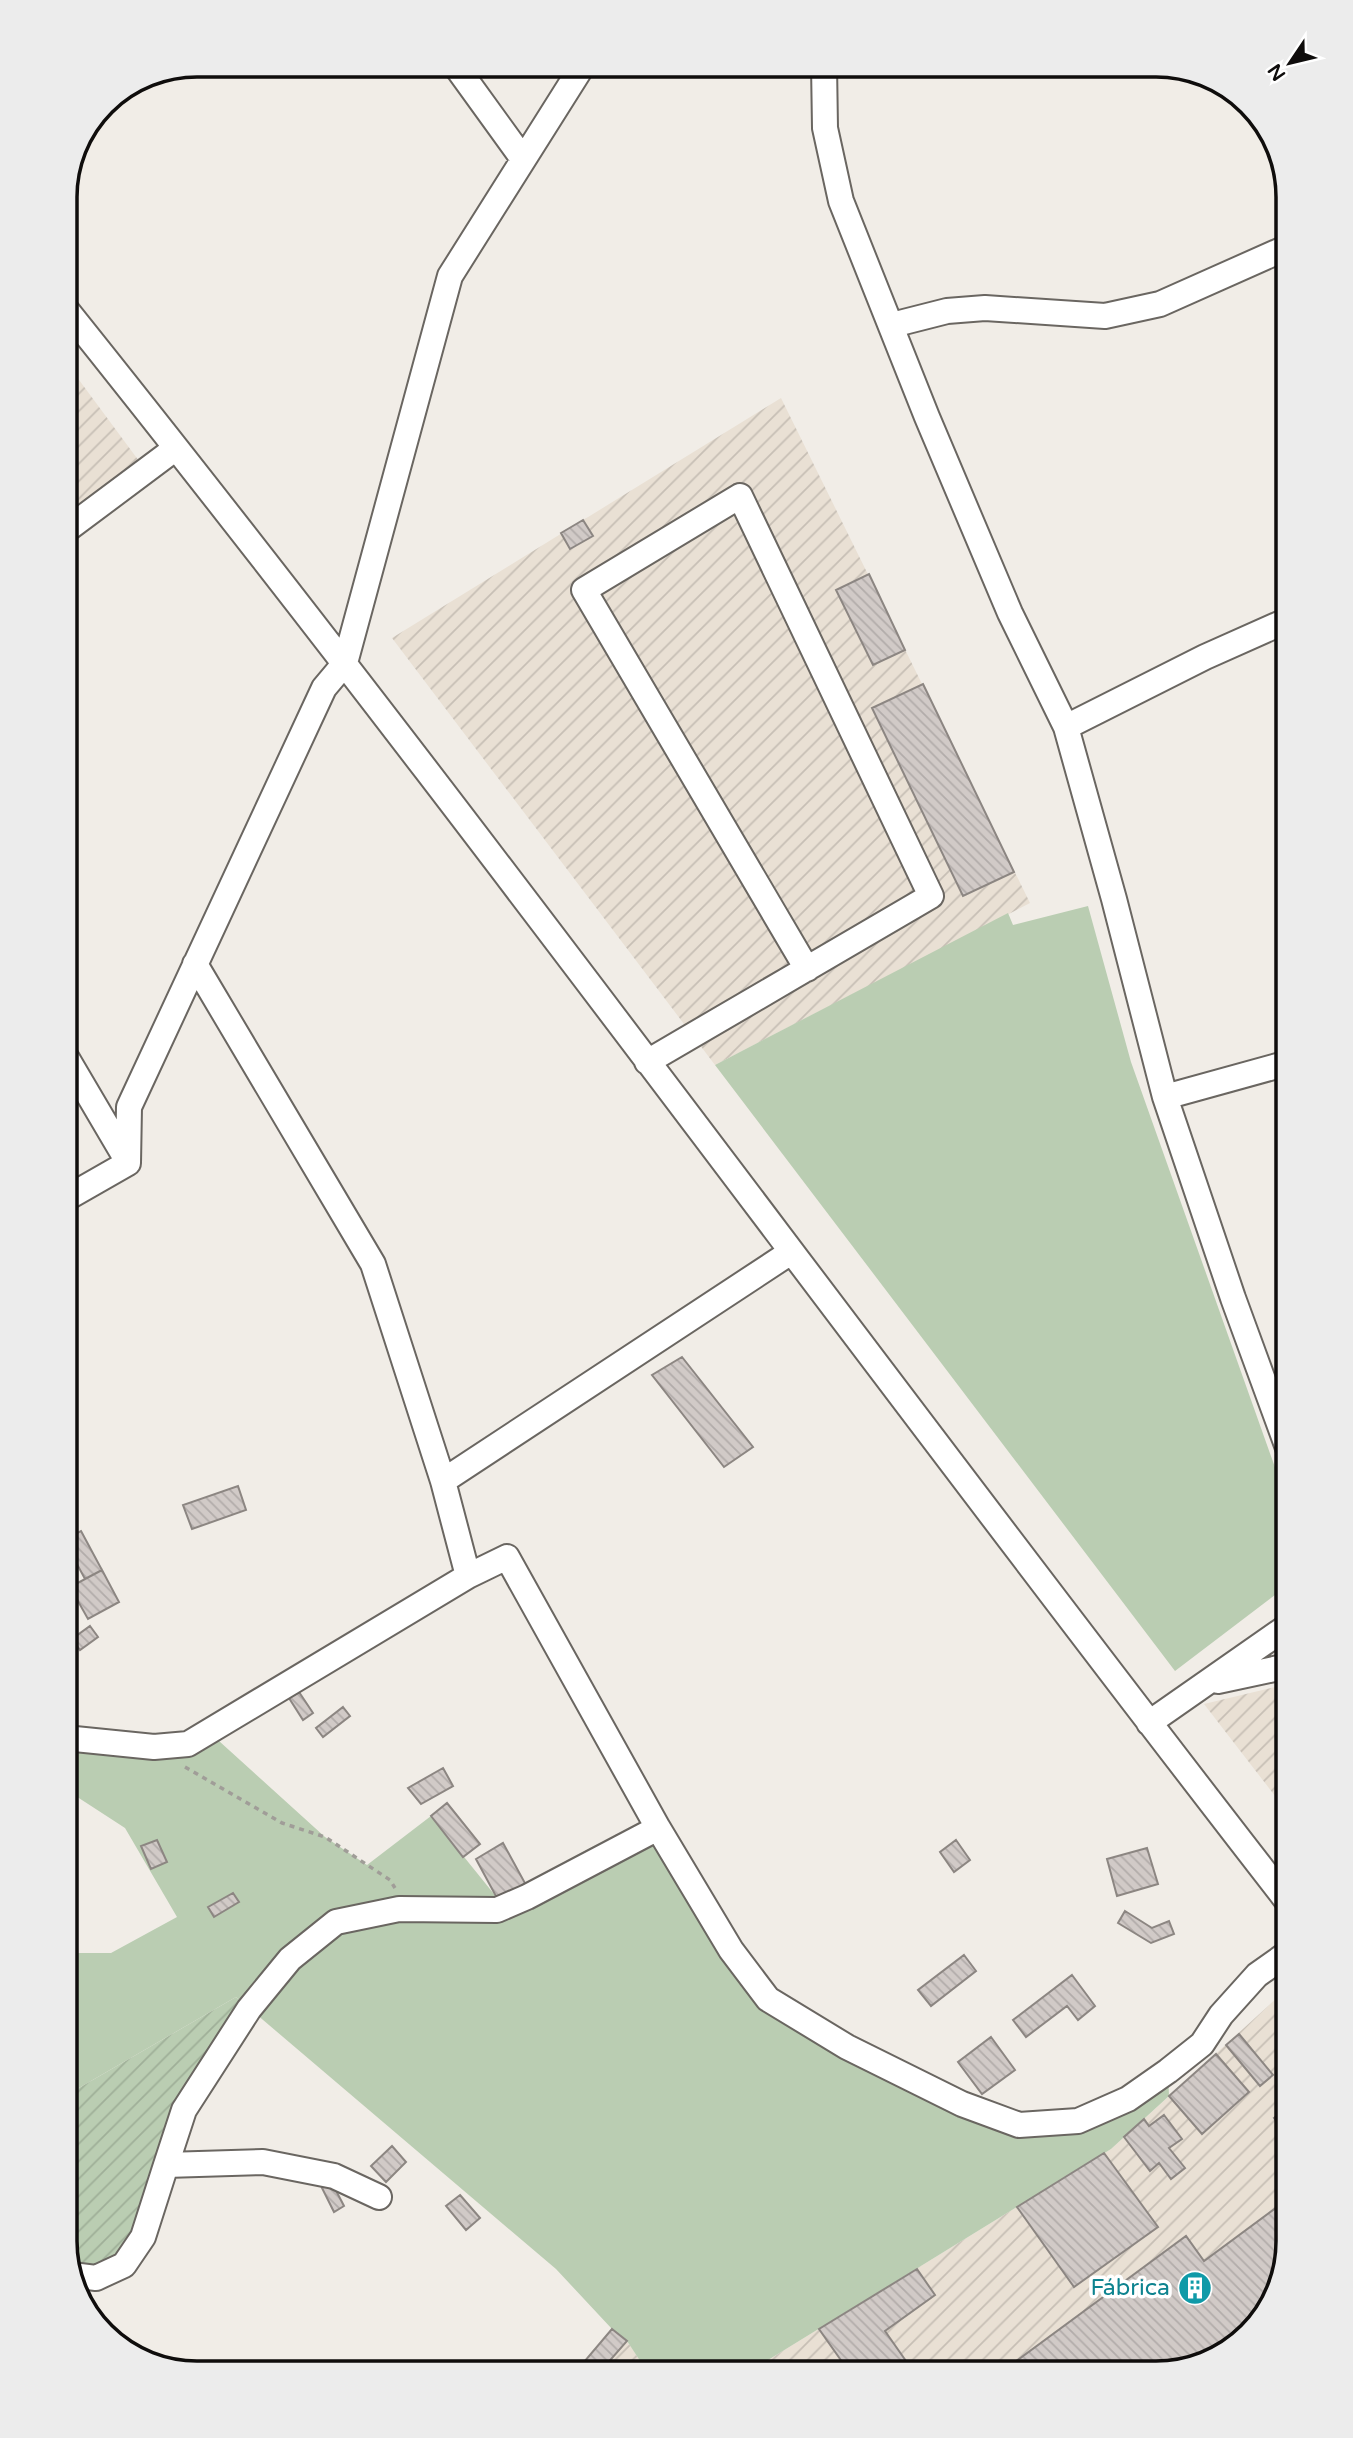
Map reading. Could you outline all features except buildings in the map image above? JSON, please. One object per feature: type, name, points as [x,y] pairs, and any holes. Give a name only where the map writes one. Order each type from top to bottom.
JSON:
[{"type":"street","points":[[464,77],[523,159]]},
{"type":"street","points":[[128,1163],[128,1107],[324,688],[345,663],[450,276],[575,77]]},
{"type":"street","points":[[824,77],[825,128],[841,201],[1010,613],[1066,727],[1114,899],[1164,1097],[1276,1415]]},
{"type":"street","points":[[892,325],[947,310],[985,309],[1105,316],[1160,304],[1276,252]]},
{"type":"street","points":[[77,323],[345,663],[1276,1887]]},
{"type":"street","points":[[77,522],[176,448]]},
{"type":"street","points":[[647,1062],[807,969],[931,896],[740,496],[584,590],[807,969]]},
{"type":"street","points":[[1066,727],[1205,657],[1276,625]]},
{"type":"street","points":[[195,964],[373,1264],[443,1480],[468,1576]]},
{"type":"street","points":[[1164,1097],[1276,1066]]},
{"type":"street","points":[[77,1076],[128,1163]]},
{"type":"street","points":[[77,1192],[128,1163]]},
{"type":"street","points":[[443,1480],[791,1252]]},
{"type":"street","points":[[77,1739],[154,1747],[188,1744],[468,1576],[507,1557],[658,1828],[731,1950],[768,1999],[847,2047],[962,2104],[1019,2125],[1078,2121],[1128,2099],[1202,2044],[1221,2015],[1257,1975],[1276,1962]]},
{"type":"street","points":[[1149,1723],[1276,1635]]},
{"type":"street","points":[[1207,1684],[1276,1669]]},
{"type":"street","points":[[83,2276],[96,2278],[124,2265],[143,2237],[184,2110],[249,2009],[290,1959],[336,1922],[400,1909],[497,1910],[658,1828]]},
{"type":"street","points":[[166,2165],[262,2162],[334,2176],[379,2197]]},
{"type":"path","points":[[154,1747],[200,1777],[282,1823],[325,1837],[390,1880],[398,1892],[400,1909]]},
{"type":"shaded area","points":[[77,377],[139,461],[77,508]]},
{"type":"shaded area","points":[[781,398],[1030,903],[715,1065],[392,638]]},
{"type":"shaded area","points":[[1276,1687],[1276,1797],[1204,1704]]},
{"type":"shaded area","points":[[1276,1999],[1275,2257],[1264,2294],[1256,2308],[1229,2336],[1202,2352],[1179,2359],[1156,2361],[766,2361],[1111,2149]]},
{"type":"shaded area","points":[[627,2341],[640,2361],[610,2361]]},
{"type":"green space","points":[[1088,906],[1131,1062],[1276,1470],[1276,1594],[1175,1671],[715,1065],[1008,913],[1013,925]]},
{"type":"green space","points":[[77,1739],[188,1744],[219,1741],[325,1837],[367,1865],[431,1816],[498,1899],[594,1846],[658,1828],[768,1999],[1019,2125],[1078,2121],[1168,2071],[1169,2096],[1111,2149],[766,2361],[640,2361],[627,2341],[612,2329],[556,2269],[236,1997],[77,2089],[77,1953],[111,1953],[177,1917],[125,1828],[77,1797]]},
{"type":"green space","points":[[236,1997],[249,2009],[184,2110],[124,2265],[82,2273],[77,2241],[77,2089]]},
{"type":"place","name":"Fábrica","points":[[1195,2288]]}]
